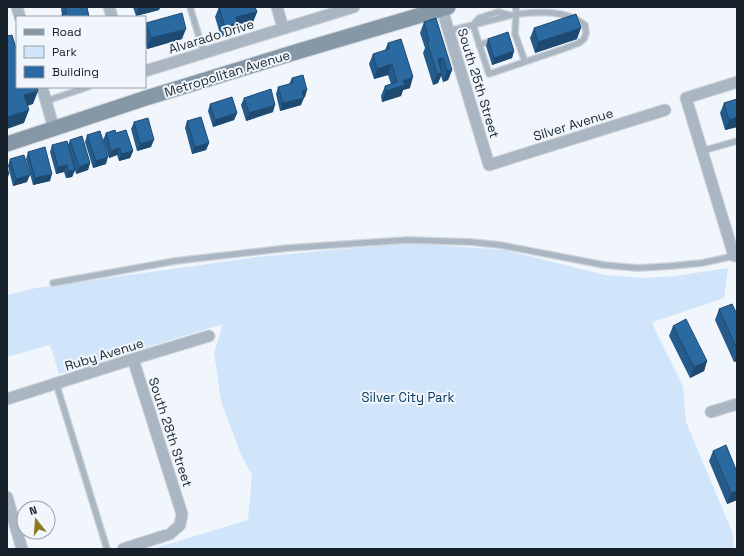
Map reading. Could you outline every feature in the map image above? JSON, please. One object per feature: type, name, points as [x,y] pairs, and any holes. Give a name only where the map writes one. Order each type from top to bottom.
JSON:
[{"type":"main road","name":"Metropolitan Avenue","points":[[7,144],[154,96],[445,8]]},
{"type":"street","points":[[277,7],[283,28]]},
{"type":"street","name":"Alvarado Drive","points":[[146,71],[354,7]]},
{"type":"street","name":"South 25th Street","points":[[445,8],[449,31],[489,165]]},
{"type":"street","points":[[735,255],[686,98],[737,82]]},
{"type":"street","points":[[42,88],[54,129]]},
{"type":"street","name":"Silver Avenue","points":[[489,165],[665,110]]},
{"type":"street","name":"Ruby Avenue","points":[[7,399],[133,358],[209,336]]},
{"type":"street","name":"South 28th Street","points":[[123,549],[170,534],[180,525],[182,514],[133,358]]},
{"type":"street","points":[[711,412],[737,404]]},
{"type":"street","points":[[7,497],[22,549]]},
{"type":"lane","points":[[190,7],[204,53]]},
{"type":"lane","points":[[516,7],[513,14],[515,34],[525,62]]},
{"type":"lane","points":[[449,31],[513,14],[545,11],[564,14],[581,21],[585,25],[586,33],[584,39],[579,43],[489,74],[473,25]]},
{"type":"lane","points":[[508,36],[515,34]]},
{"type":"lane","points":[[479,44],[501,38]]},
{"type":"lane","points":[[46,101],[85,88]]},
{"type":"lane","points":[[702,151],[737,141]]},
{"type":"lane","points":[[53,283],[183,260],[288,248],[407,240],[470,242],[500,245],[604,265],[638,268],[702,264],[735,255]]},
{"type":"lane","points":[[56,383],[107,549]]},
{"type":"green space","name":"Silver City Park","points":[[407,243],[505,250],[605,275],[643,278],[675,276],[728,268],[724,298],[653,322],[683,387],[686,422],[733,534],[734,549],[152,549],[248,520],[252,475],[241,455],[221,401],[214,353],[223,324],[59,374],[50,345],[7,357],[7,295],[36,288],[257,257]]},
{"type":"building","points":[[65,7],[87,7],[89,16],[63,16],[62,14],[67,13]]},
{"type":"building","points":[[219,7],[255,7],[257,12],[236,17],[237,23],[225,27]]},
{"type":"building","points":[[182,13],[186,29],[151,38],[146,23]]},
{"type":"building","points":[[576,14],[581,28],[538,42],[534,28]]},
{"type":"building","points":[[436,18],[452,70],[447,71],[443,58],[438,59],[442,73],[437,74],[427,42],[429,41],[424,22]]},
{"type":"building","points":[[508,32],[514,51],[494,58],[488,39]]},
{"type":"building","points":[[12,35],[16,48],[16,88],[37,88],[38,91],[24,95],[29,110],[7,117],[7,36]]},
{"type":"building","points":[[401,39],[413,77],[403,81],[405,85],[386,91],[385,86],[397,82],[392,64],[377,69],[373,54],[389,49],[388,43]]},
{"type":"building","points":[[303,75],[307,90],[302,91],[304,98],[283,103],[278,87],[293,83],[292,78]]},
{"type":"building","points":[[271,89],[275,105],[249,113],[244,98]]},
{"type":"building","points":[[232,97],[237,113],[215,120],[210,104]]},
{"type":"building","points":[[737,99],[737,117],[729,120],[724,103]]},
{"type":"building","points":[[201,117],[209,143],[195,147],[187,121]]},
{"type":"building","points":[[148,118],[154,140],[140,144],[134,122]]},
{"type":"building","points":[[115,130],[116,133],[126,130],[133,151],[121,154],[120,148],[111,151],[106,133]]},
{"type":"building","points":[[100,131],[108,157],[96,161],[87,135]]},
{"type":"building","points":[[82,136],[90,163],[79,167],[70,140]]},
{"type":"building","points":[[67,141],[75,170],[68,171],[67,165],[58,167],[52,145]]},
{"type":"building","points":[[45,147],[52,174],[35,178],[28,152]]},
{"type":"building","points":[[24,155],[30,175],[16,179],[10,159]]},
{"type":"building","points":[[732,304],[737,314],[737,349],[719,309]]},
{"type":"building","points":[[686,319],[707,361],[694,367],[673,326]]},
{"type":"building","points":[[726,445],[737,472],[737,491],[731,493],[713,451]]}]
